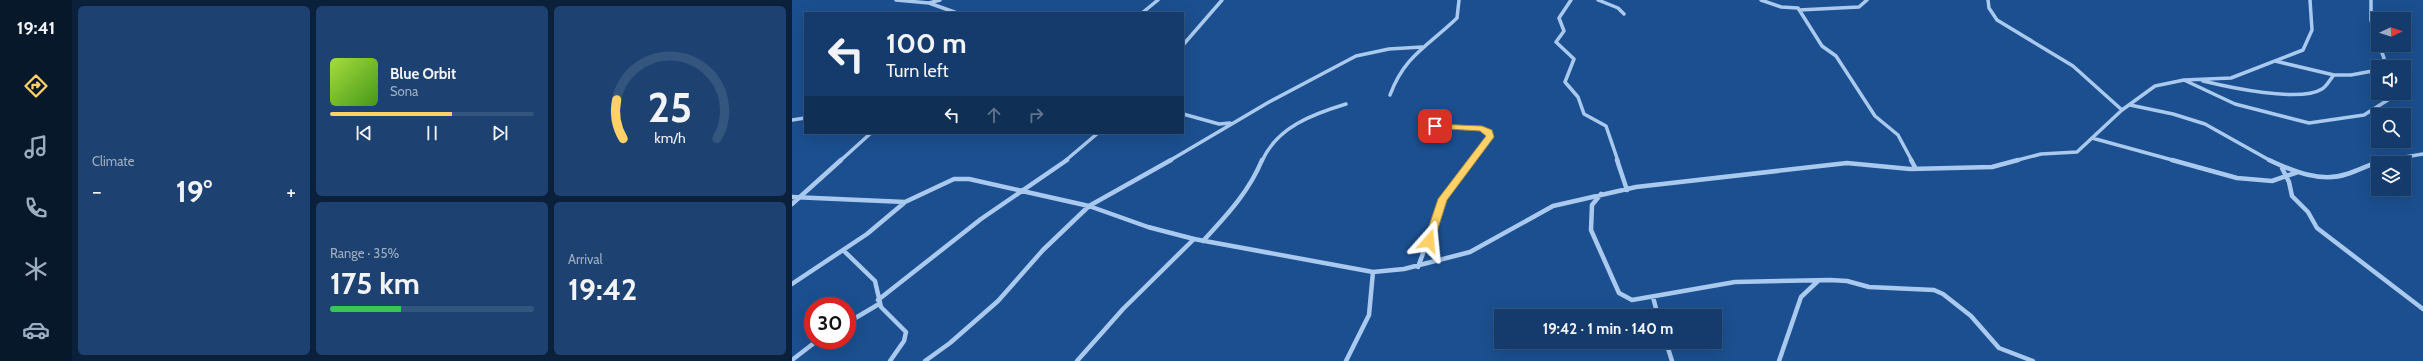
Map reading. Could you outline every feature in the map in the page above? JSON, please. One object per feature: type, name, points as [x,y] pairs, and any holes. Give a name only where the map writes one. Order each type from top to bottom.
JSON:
[{"type":"street","points":[[896,0],[929,3],[954,12]]},
{"type":"street","points":[[929,3],[940,0]]},
{"type":"street","points":[[1143,12],[1158,0]]},
{"type":"street","points":[[1184,44],[1222,0]]},
{"type":"street","points":[[1390,95],[1395,78],[1405,62],[1457,18],[1459,0]]},
{"type":"street","points":[[1571,0],[1567,3],[1559,18],[1564,30],[1556,42],[1574,59],[1565,82],[1578,97],[1584,114],[1606,126],[1627,190]]},
{"type":"street","points":[[1598,0],[1618,8],[1624,14]]},
{"type":"street","points":[[1761,0],[1781,7],[1794,6],[1799,10],[1822,46],[1836,56],[1875,116],[1898,135],[1916,170]]},
{"type":"street","points":[[1799,10],[1859,7],[1868,0]]},
{"type":"street","points":[[1988,0],[1989,8],[1997,20],[2040,44],[2073,66],[2122,110]]},
{"type":"street","points":[[792,284],[877,226],[905,202],[954,179],[969,179],[1089,206],[1148,227],[1194,240],[1300,261],[1373,272],[1418,266],[1470,252],[1553,206],[1601,194],[1766,170],[1846,162],[1916,170],[2000,166],[2041,154],[2079,151],[2122,110],[2155,86],[2184,80],[2231,78],[2302,50],[2306,46],[2312,30],[2310,0]]},
{"type":"street","points":[[2371,0],[2371,12]]},
{"type":"street","points":[[925,361],[950,343],[998,301],[1043,250],[1089,206],[1196,146],[1231,123],[1360,54],[1388,49],[1422,47]]},
{"type":"street","points":[[2275,61],[2334,75],[2351,75],[2371,71]]},
{"type":"street","points":[[2194,79],[2233,88],[2303,94],[2322,89],[2334,75]]},
{"type":"street","points":[[2184,80],[2235,104],[2309,123],[2364,115],[2388,100]]},
{"type":"street","points":[[1203,241],[1237,204],[1256,175],[1268,147],[1275,139],[1311,115],[1346,104]]},
{"type":"street","points":[[2130,105],[2180,115],[2202,123],[2282,168],[2298,172],[2329,177],[2338,176],[2381,161],[2423,154]]},
{"type":"street","points":[[1184,114],[1219,124],[1231,123]]},
{"type":"street","points":[[792,120],[804,118]]},
{"type":"street","points":[[1418,266],[1429,241],[1443,199],[1490,137],[1489,132],[1482,129],[1438,127],[1423,121]]},
{"type":"street","points":[[792,204],[870,134]]},
{"type":"street","points":[[856,317],[878,302],[981,219],[1067,160],[1097,134]]},
{"type":"street","points":[[2092,138],[2226,176],[2272,181],[2288,177],[2298,172]]},
{"type":"street","points":[[2282,168],[2288,177],[2292,196],[2308,212],[2317,228],[2423,309]]},
{"type":"street","points":[[1601,194],[1592,205],[1591,230],[1619,293],[1632,300],[1736,282],[1838,280],[1869,287],[1938,292],[1971,316],[1999,348],[2033,361]]},
{"type":"street","points":[[792,197],[905,202]]},
{"type":"street","points":[[1080,360],[1123,309],[1194,240]]},
{"type":"street","points":[[843,250],[875,281],[878,292],[878,302],[906,332],[904,341],[890,361]]},
{"type":"street","points":[[1346,361],[1369,315],[1373,272]]},
{"type":"street","points":[[1779,361],[1801,297],[1818,280]]},
{"type":"street","points":[[1653,297],[1656,309]]},
{"type":"street","points":[[792,360],[806,349]]},
{"type":"street","points":[[1668,349],[1672,361]]},
{"type":"route","points":[[1429,241],[1443,199],[1490,137],[1489,132],[1485,129],[1435,126]]}]
